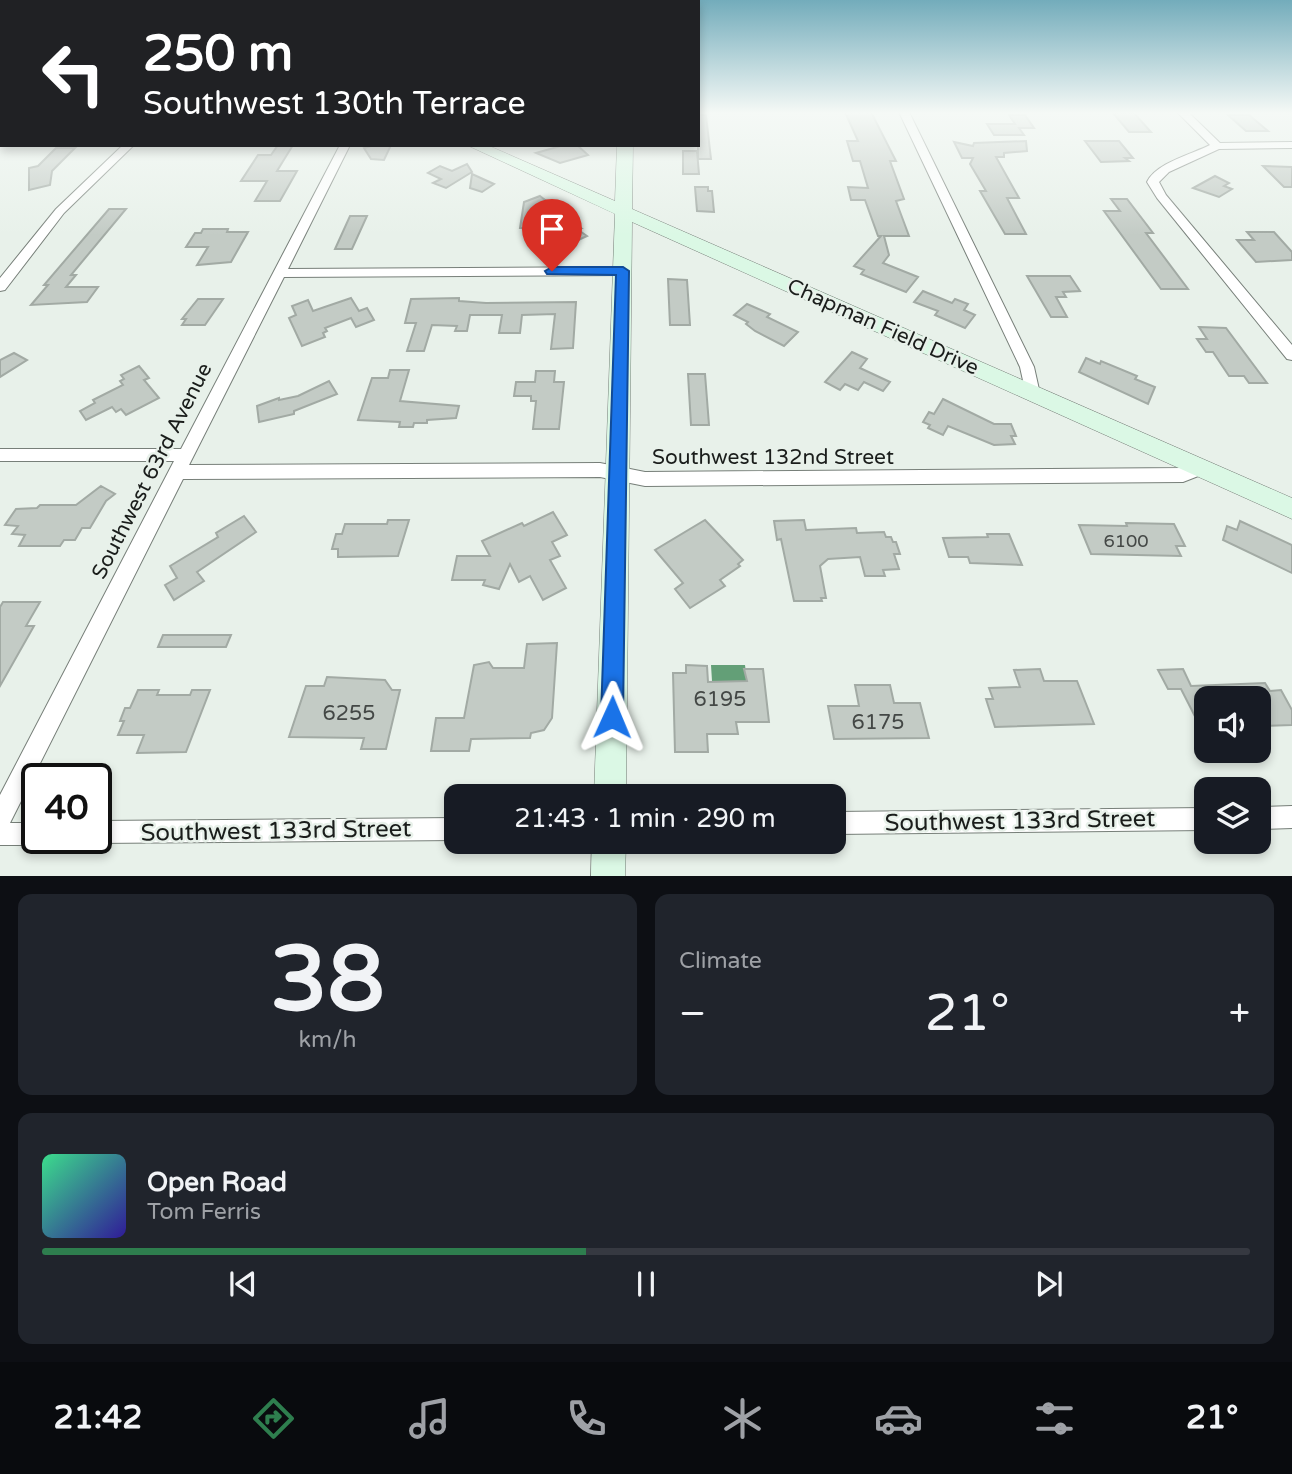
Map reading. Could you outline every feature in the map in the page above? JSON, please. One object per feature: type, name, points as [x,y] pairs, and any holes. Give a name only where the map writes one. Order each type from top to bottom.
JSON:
[{"type":"street","points":[[0,287],[60,211],[121,153]]},
{"type":"street","name":"Southwest 63rd Avenue","points":[[0,818],[341,153]]},
{"type":"street","name":"Chapman Field Drive","points":[[492,153],[1292,509]]},
{"type":"street","points":[[610,784],[625,153]]},
{"type":"street","points":[[924,153],[1027,368],[1033,394]]},
{"type":"street","points":[[1203,153],[1158,174],[1154,179],[1154,186],[1292,355]]},
{"type":"street","points":[[595,199],[624,183]]},
{"type":"street","points":[[279,273],[623,271]]},
{"type":"street","points":[[0,455],[185,455]]},
{"type":"street","name":"Southwest 132nd Street","points":[[177,472],[600,470],[645,479],[1183,475],[1200,468]]},
{"type":"street","points":[[1271,818],[1292,817]]},
{"type":"street","name":"Southwest 133rd Street","points":[[846,823],[1194,819]]},
{"type":"street","name":"Southwest 133rd Street","points":[[112,832],[444,829]]},
{"type":"street","points":[[0,834],[21,834]]},
{"type":"street","points":[[608,876],[609,854]]},
{"type":"shaded area","points":[[711,665],[745,665],[747,681],[712,681]]},
{"type":"building","points":[[51,153],[70,153],[52,171],[50,185],[29,190],[29,168],[38,166]]},
{"type":"building","points":[[288,153],[277,171],[297,171],[280,201],[255,201],[267,181],[241,181],[258,155]]},
{"type":"building","points":[[367,153],[387,153],[384,160],[371,159]]},
{"type":"building","points":[[536,153],[586,153],[588,155],[560,163]]},
{"type":"building","points":[[683,153],[697,153],[699,174],[683,174]]},
{"type":"building","points":[[698,153],[710,153],[711,159],[698,159]]},
{"type":"building","points":[[851,153],[892,153],[896,161],[890,161],[904,199],[896,201],[909,236],[884,236],[889,255],[883,263],[918,277],[906,292],[861,274],[864,270],[854,266],[881,236],[878,236],[865,200],[851,200],[848,187],[868,188],[860,161],[853,161]]},
{"type":"building","points":[[959,153],[1005,153],[1004,157],[996,157],[1019,198],[1007,198],[1026,234],[1005,234],[980,191],[986,191],[970,164],[973,158],[962,158]]},
{"type":"building","points":[[1094,153],[1129,153],[1133,158],[1125,158],[1129,161],[1101,162]]},
{"type":"building","points":[[467,164],[472,172],[446,188],[433,183],[441,179],[428,173],[440,166],[452,171]]},
{"type":"building","points":[[1263,166],[1292,167],[1292,187],[1284,187]]},
{"type":"building","points":[[472,174],[494,184],[482,192],[470,188]]},
{"type":"building","points":[[1215,176],[1229,183],[1224,186],[1232,189],[1219,197],[1193,188]]},
{"type":"building","points":[[695,187],[708,187],[708,191],[712,191],[714,212],[697,211]]},
{"type":"building","points":[[540,196],[581,228],[520,228],[524,202]]},
{"type":"building","points":[[1111,199],[1127,199],[1153,233],[1146,233],[1188,289],[1161,289],[1104,211],[1120,211]]},
{"type":"building","points":[[109,209],[126,209],[71,275],[76,275],[66,287],[98,287],[87,302],[31,305],[48,285],[44,285]]},
{"type":"building","points":[[350,216],[367,216],[352,249],[335,249]]},
{"type":"building","points":[[203,229],[248,232],[231,262],[197,265],[208,247],[186,247],[195,233],[201,233]]},
{"type":"building","points":[[577,229],[587,236],[550,253],[540,245]]},
{"type":"building","points":[[1247,232],[1274,232],[1292,252],[1292,260],[1256,262],[1237,240],[1254,240]]},
{"type":"building","points":[[1027,276],[1070,276],[1080,291],[1063,292],[1066,297],[1056,297],[1067,317],[1051,317]]},
{"type":"building","points":[[668,279],[687,280],[690,325],[670,325]]},
{"type":"building","points":[[923,291],[952,303],[955,299],[968,304],[964,310],[975,315],[965,328],[935,315],[938,311],[914,302]]},
{"type":"building","points":[[351,298],[359,311],[367,308],[374,320],[356,327],[351,318],[325,328],[325,337],[302,346],[289,318],[296,315],[292,306],[308,300],[313,311]]},
{"type":"building","points":[[459,298],[459,301],[486,303],[576,302],[573,348],[551,349],[555,314],[522,315],[520,333],[499,333],[502,315],[470,315],[467,331],[455,331],[457,326],[432,325],[424,351],[407,351],[416,323],[405,323],[411,299]]},
{"type":"building","points":[[198,299],[223,299],[205,325],[182,325],[186,319],[182,319]]},
{"type":"building","points":[[747,304],[770,314],[767,317],[798,332],[784,346],[755,331],[746,324],[748,322],[734,315]]},
{"type":"building","points":[[1199,327],[1226,328],[1267,383],[1249,383],[1244,376],[1229,376],[1213,352],[1206,352],[1197,339],[1207,339]]},
{"type":"building","points":[[852,352],[867,359],[860,368],[890,382],[883,391],[864,382],[858,390],[845,384],[840,390],[825,382]]},
{"type":"building","points":[[14,353],[27,360],[0,377],[0,360]]},
{"type":"building","points":[[1086,358],[1100,364],[1101,361],[1137,376],[1135,379],[1155,387],[1148,404],[1079,372]]},
{"type":"building","points":[[139,366],[149,378],[144,380],[159,398],[126,415],[121,409],[116,412],[112,407],[86,420],[80,411],[95,403],[93,400],[123,385],[120,381],[124,379],[121,375]]},
{"type":"building","points":[[390,370],[409,370],[400,401],[459,406],[456,418],[427,420],[427,423],[414,423],[413,427],[399,427],[400,422],[358,420],[372,378],[388,378]]},
{"type":"building","points":[[536,371],[555,371],[554,382],[564,382],[559,429],[533,429],[536,401],[531,401],[531,396],[514,396],[516,382],[535,382]]},
{"type":"building","points":[[688,374],[705,374],[709,425],[691,425]]},
{"type":"building","points":[[329,381],[337,394],[294,411],[294,414],[259,422],[257,406],[279,398],[298,396]]},
{"type":"building","points":[[943,399],[994,424],[1011,424],[1016,436],[1011,436],[1015,444],[994,445],[948,426],[943,435],[928,428],[930,425],[923,422],[929,412],[934,414]]},
{"type":"building","points":[[101,486],[115,494],[106,501],[90,528],[82,528],[75,540],[64,540],[60,546],[19,546],[25,535],[12,534],[18,526],[5,525],[16,509],[37,508],[40,505],[76,505]]},
{"type":"building","points":[[553,512],[567,535],[552,542],[560,556],[550,560],[566,588],[543,600],[530,576],[519,582],[510,564],[499,589],[483,585],[485,580],[452,580],[457,556],[490,556],[482,541]]},
{"type":"building","points":[[244,516],[256,532],[197,572],[204,581],[174,600],[165,585],[177,578],[170,566],[218,537],[216,533]]},
{"type":"building","points":[[388,520],[409,520],[398,556],[338,557],[338,549],[332,549],[336,534],[342,534],[345,524],[387,524]]},
{"type":"building","points":[[705,520],[743,560],[738,564],[740,566],[720,580],[725,586],[690,608],[675,589],[683,583],[655,550]]},
{"type":"building","points":[[804,520],[806,530],[856,528],[857,533],[884,532],[886,537],[891,537],[893,542],[896,542],[900,554],[894,554],[899,569],[883,570],[885,576],[865,576],[860,557],[828,559],[820,566],[826,598],[821,598],[822,601],[794,601],[781,539],[777,540],[774,521]]},
{"type":"building","points":[[1240,521],[1292,545],[1292,573],[1223,540],[1227,526],[1237,530]]},
{"type":"building","points":[[1126,523],[1174,524],[1185,546],[1176,546],[1181,556],[1091,554],[1079,525],[1127,526]]},
{"type":"building","points":[[987,534],[1009,534],[1022,565],[970,563],[968,557],[949,557],[943,538],[988,537]]},
{"type":"building","points":[[3,602],[40,602],[26,626],[34,626],[0,686],[0,607]]},
{"type":"building","points":[[163,635],[231,635],[226,647],[158,647]]},
{"type":"building","points":[[557,643],[552,718],[544,730],[531,733],[530,738],[471,739],[469,751],[431,751],[436,718],[464,718],[474,665],[489,662],[493,668],[524,668],[527,644]]},
{"type":"building","points":[[686,665],[707,666],[708,682],[747,681],[744,669],[763,669],[769,722],[736,722],[738,734],[707,734],[708,752],[675,752],[673,673],[686,673]]},
{"type":"building","points":[[1040,669],[1044,681],[1077,681],[1094,724],[995,727],[986,699],[993,699],[989,688],[1020,687],[1014,670]]},
{"type":"building","points":[[1183,669],[1191,686],[1265,683],[1267,686],[1194,686],[1194,714],[1181,689],[1168,689],[1158,670]]},
{"type":"building","points":[[327,677],[385,680],[392,690],[400,690],[386,749],[361,749],[364,738],[289,737],[306,686],[324,686]]},
{"type":"building","points":[[855,685],[890,685],[894,703],[920,703],[929,738],[834,739],[828,706],[859,706]]},
{"type":"building","points":[[138,690],[159,690],[157,695],[190,695],[192,690],[210,690],[186,752],[137,753],[144,735],[118,735],[124,721],[120,721],[125,708],[130,708]]},
{"type":"building","points":[[1281,690],[1292,710],[1292,725],[1271,726],[1271,691]]},
{"type":"route","points":[[552,271],[623,271],[612,717]]}]
